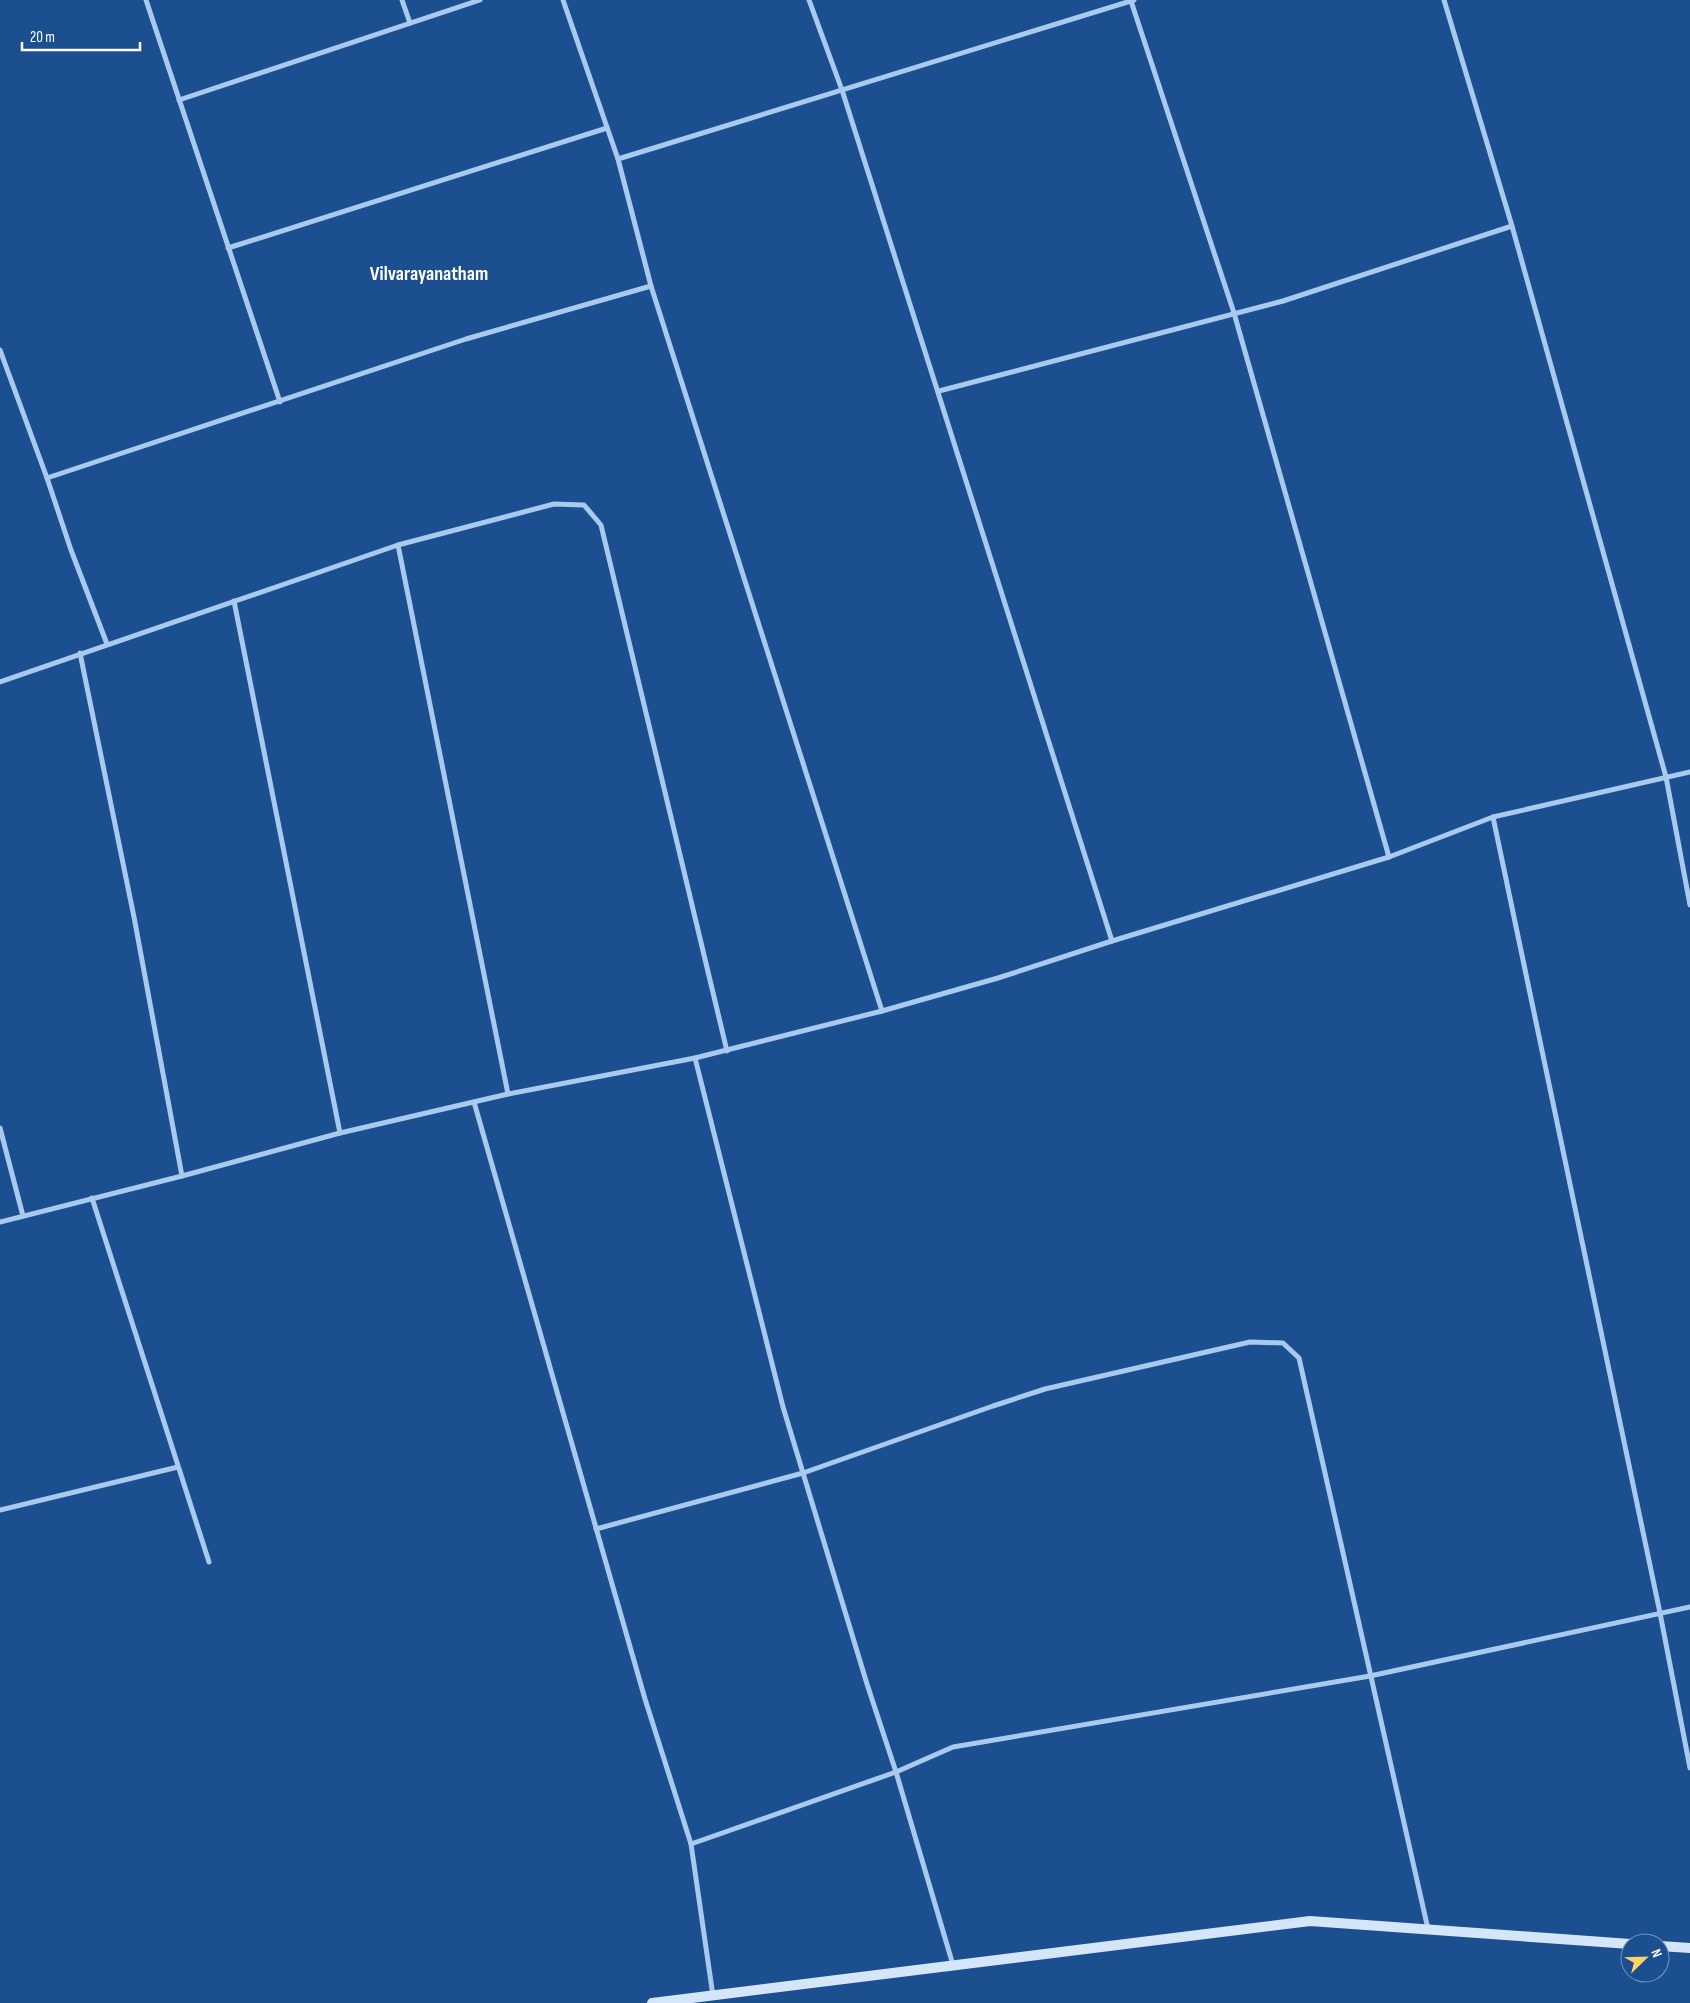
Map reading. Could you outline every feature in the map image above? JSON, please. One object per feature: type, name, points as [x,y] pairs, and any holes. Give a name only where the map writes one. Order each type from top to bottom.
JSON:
[{"type":"street","points":[[146,0],[280,402]]},
{"type":"street","points":[[402,0],[410,23]]},
{"type":"street","points":[[179,100],[480,0]]},
{"type":"street","points":[[563,0],[618,159],[651,286],[882,1011]]},
{"type":"street","points":[[809,0],[842,90],[939,391],[1112,941]]},
{"type":"street","points":[[618,159],[1132,0],[1234,313],[1389,857]]},
{"type":"street","points":[[1444,0],[1512,226],[1666,777],[1690,905]]},
{"type":"street","points":[[228,248],[608,128]]},
{"type":"street","points":[[939,391],[1283,301],[1512,226]]},
{"type":"street","points":[[47,478],[466,339],[651,286]]},
{"type":"street","points":[[0,350],[71,550],[107,644]]},
{"type":"street","points":[[0,682],[398,545],[554,504],[584,505],[601,525],[727,1051]]},
{"type":"street","points":[[398,545],[508,1094]]},
{"type":"street","points":[[234,601],[340,1133]]},
{"type":"street","points":[[80,654],[134,917],[182,1176]]},
{"type":"street","points":[[0,1222],[182,1176],[340,1133],[508,1094],[727,1051],[882,1011],[998,978],[1112,941],[1389,857],[1493,817],[1690,772]]},
{"type":"street","points":[[1493,817],[1660,1613],[1690,1768]]},
{"type":"street","points":[[695,1058],[783,1407],[867,1684],[896,1772],[953,1965]]},
{"type":"street","points":[[474,1102],[645,1699],[692,1844],[713,1996]]},
{"type":"street","points":[[0,1128],[24,1216]]},
{"type":"street","points":[[92,1198],[208,1562]]},
{"type":"street","points":[[596,1529],[803,1473],[1045,1389],[1250,1342],[1283,1343],[1299,1358],[1428,1929]]},
{"type":"street","points":[[0,1510],[178,1467]]},
{"type":"street","points":[[692,1844],[896,1772],[953,1747],[1370,1676],[1690,1607]]},
{"type":"street","points":[[652,2003],[1310,1921],[1620,1943]]},
{"type":"street","points":[[1670,1947],[1690,1948]]},
{"type":"district","name":"Vilvarayanatham","points":[[429,273]]}]
